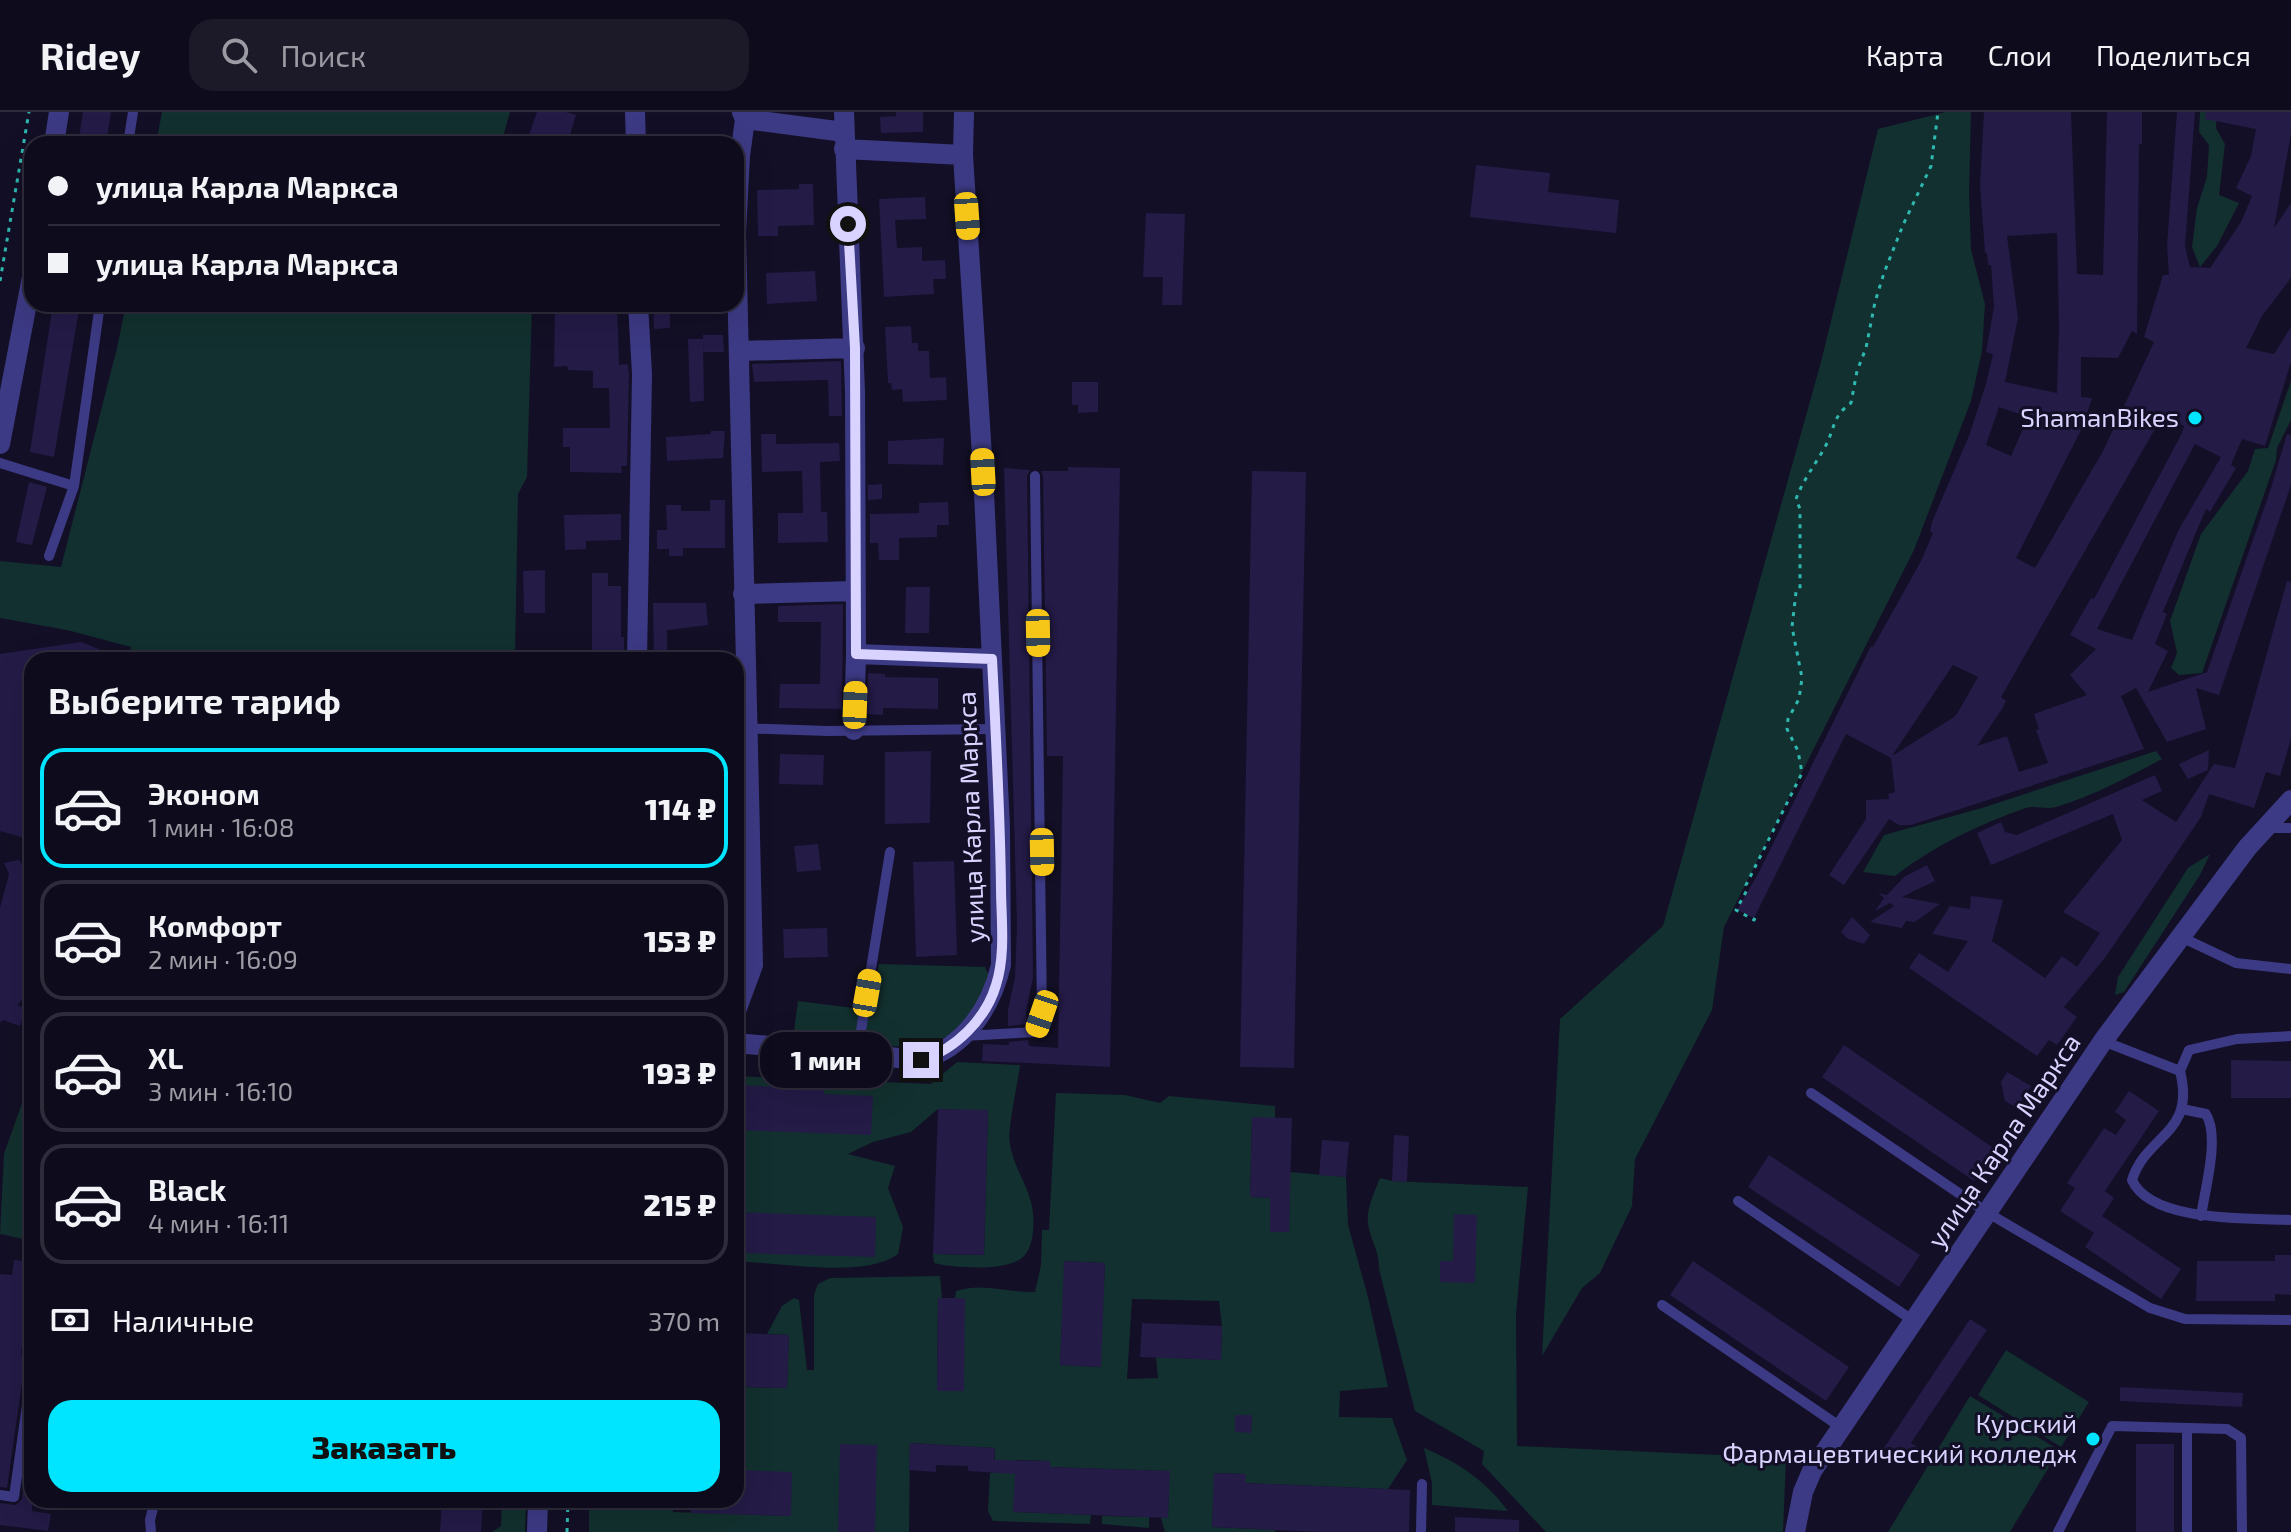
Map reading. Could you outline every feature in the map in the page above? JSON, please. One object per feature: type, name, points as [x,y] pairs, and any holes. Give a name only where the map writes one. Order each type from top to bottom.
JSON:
[{"type":"street","points":[[55,136],[59,112]]},
{"type":"street","points":[[635,112],[636,136]]},
{"type":"street","name":"улица Карла Маркса","points":[[744,1044],[921,1060],[940,1054],[978,1020],[990,1001],[1001,965],[1000,827],[982,433],[963,155],[964,112]]},
{"type":"street","points":[[742,136],[744,115],[963,155]]},
{"type":"street","points":[[844,131],[855,348],[854,730]]},
{"type":"street","points":[[0,444],[25,312]]},
{"type":"street","points":[[637,652],[642,374],[638,312]]},
{"type":"street","points":[[738,312],[743,652]]},
{"type":"street","points":[[739,351],[855,348]]},
{"type":"street","points":[[743,594],[855,591]]},
{"type":"street","points":[[856,654],[992,659]]},
{"type":"street","points":[[744,771],[753,965],[744,989]]},
{"type":"street","name":"улица Карла Маркса","points":[[1795,1532],[1803,1492],[1812,1471],[2103,1041],[2263,828],[2291,800]]},
{"type":"street","points":[[537,1532],[538,1508]]},
{"type":"lane","points":[[129,136],[133,112]]},
{"type":"lane","points":[[49,556],[74,486],[99,312]]},
{"type":"lane","points":[[0,463],[74,486]]},
{"type":"lane","points":[[962,1036],[1036,1032],[1042,1014],[1035,476]]},
{"type":"lane","points":[[744,728],[995,729]]},
{"type":"lane","points":[[2263,828],[2291,828]]},
{"type":"lane","points":[[857,1055],[890,852]]},
{"type":"lane","points":[[2181,937],[2236,963],[2291,969]]},
{"type":"lane","points":[[2291,1036],[2237,1039],[2189,1050],[2180,1071],[2185,1090],[2182,1109],[2174,1127],[2136,1168],[2132,1180],[2136,1189],[2159,1205],[2201,1216],[2291,1220]]},
{"type":"lane","points":[[2103,1041],[2180,1071]]},
{"type":"lane","points":[[1811,1093],[1988,1213],[2150,1308],[2185,1319],[2291,1320]]},
{"type":"lane","points":[[2182,1109],[2206,1114],[2212,1130],[2201,1216]]},
{"type":"lane","points":[[1738,1201],[1915,1322]]},
{"type":"lane","points":[[1662,1305],[1842,1428]]},
{"type":"lane","points":[[0,1495],[14,1497],[24,1426]]},
{"type":"lane","points":[[2058,1532],[2112,1426],[2227,1429],[2241,1438],[2242,1532]]},
{"type":"lane","points":[[2187,1428],[2187,1532]]},
{"type":"lane","points":[[1421,1532],[1422,1484]]},
{"type":"lane","points":[[151,1532],[153,1508]]},
{"type":"path","points":[[25,136],[29,112]]},
{"type":"path","points":[[1755,918],[1736,910],[1802,773],[1798,751],[1787,729],[1788,719],[1799,699],[1802,678],[1792,627],[1796,592],[1800,589],[1800,509],[1796,499],[1804,478],[1826,446],[1840,410],[1851,403],[1884,273],[1931,166],[1938,112]]},
{"type":"path","points":[[0,281],[24,141]]},
{"type":"path","points":[[567,1532],[568,1508]]},
{"type":"green space","points":[[162,112],[510,112],[503,136],[158,136]]},
{"type":"green space","points":[[1946,112],[1971,112],[1971,250],[1985,304],[1982,351],[1971,401],[1914,550],[1724,927],[1712,1010],[1635,1159],[1632,1206],[1600,1273],[1582,1288],[1542,1356],[1560,1019],[1663,926],[1821,362],[1878,129]]},
{"type":"green space","points":[[2200,112],[2217,112],[2216,128],[2225,144],[2219,195],[2239,203],[2217,246],[2200,267],[2192,247],[2197,208],[2207,177],[2209,145],[2199,132]]},
{"type":"green space","points":[[124,312],[532,312],[527,477],[518,494],[515,652],[130,652],[131,647],[67,630],[0,618],[0,561],[61,567]]},
{"type":"green space","points":[[2291,381],[2291,420],[2277,448],[2276,460],[2202,673],[2179,675],[2171,668],[2177,653],[2170,621],[2201,534],[2248,471],[2255,449],[2268,448]]},
{"type":"green space","points":[[2156,751],[2162,759],[2110,786],[2056,807],[2029,807],[1991,821],[1941,846],[1895,876],[1863,872],[1884,835],[1982,808]]},
{"type":"green space","points":[[2210,854],[2200,875],[2124,992],[2115,995],[2118,977],[2188,868]]},
{"type":"green space","points":[[879,964],[985,967],[990,978],[967,1022],[951,1034],[932,1042],[884,1046],[793,1038],[798,1001],[869,1010]]},
{"type":"green space","points":[[957,1062],[1020,1065],[1009,1137],[1032,1208],[1032,1238],[1024,1256],[994,1267],[934,1263],[933,1254],[984,1255],[988,1111],[938,1109],[911,1132],[873,1142],[848,1154],[895,1166],[888,1188],[903,1227],[898,1254],[883,1262],[843,1268],[744,1262],[744,1076],[931,1084]]},
{"type":"green space","points":[[1056,1093],[1125,1095],[1160,1103],[1169,1096],[1275,1106],[1275,1118],[1252,1118],[1250,1197],[1270,1198],[1270,1232],[1289,1232],[1290,1172],[1346,1177],[1348,1225],[1388,1387],[1340,1391],[1339,1417],[1392,1418],[1407,1460],[1388,1489],[1245,1483],[1245,1474],[1215,1473],[1212,1527],[1275,1532],[1165,1532],[1161,1518],[1168,1517],[1169,1471],[1050,1467],[1049,1461],[1016,1460],[1014,1512],[1091,1515],[1090,1524],[993,1521],[988,1511],[995,1448],[910,1443],[909,1532],[589,1532],[589,1508],[673,1508],[673,1512],[790,1516],[744,1477],[744,1387],[787,1388],[789,1335],[767,1334],[782,1306],[794,1298],[799,1300],[807,1370],[814,1370],[814,1295],[818,1284],[830,1278],[940,1276],[942,1298],[938,1298],[937,1391],[965,1298],[955,1298],[956,1291],[986,1288],[1035,1292],[1041,1265],[1042,1230],[1049,1230]],"holes":[[[1065,1261],[1105,1263],[1100,1367],[1060,1365]],[[1132,1299],[1219,1301],[1221,1360],[1156,1357],[1158,1378],[1127,1379]],[[1236,1415],[1252,1415],[1251,1432],[1235,1432]]]},
{"type":"green space","points":[[24,1098],[24,1239],[0,1234],[4,1154]]},
{"type":"green space","points":[[1380,1178],[1528,1187],[1516,1314],[1517,1446],[1786,1458],[1783,1532],[1546,1532],[1482,1464],[1484,1451],[1415,1411],[1368,1223],[1370,1206]]},
{"type":"green space","points":[[2006,1350],[2089,1402],[2061,1447],[1978,1395]]},
{"type":"green space","points":[[1970,1396],[2059,1450],[2010,1532],[1888,1532]]},
{"type":"green space","points":[[1424,1448],[1470,1474],[1490,1490],[1508,1511],[1432,1505],[1432,1483]]},
{"type":"green space","points":[[502,1508],[526,1508],[525,1532],[492,1532],[501,1526]]},
{"type":"green space","points":[[1102,1516],[1149,1517],[1149,1528],[1102,1524]]},
{"type":"building","points":[[83,112],[111,112],[107,136],[79,136]]},
{"type":"building","points":[[537,112],[576,115],[569,136],[529,136]]},
{"type":"building","points":[[896,112],[923,112],[923,132],[881,133],[880,117],[896,116]]},
{"type":"building","points":[[1984,112],[2071,112],[2077,274],[2103,275],[2107,112],[2142,112],[2137,334],[2132,331],[2118,358],[2081,357],[2081,397],[2092,398],[2083,426],[2016,558],[2035,568],[2103,451],[2154,342],[2144,337],[2163,275],[2169,275],[2167,245],[2177,112],[2195,112],[2185,246],[2190,267],[2210,268],[2241,222],[2252,196],[2236,188],[2251,156],[2256,129],[2205,119],[2206,112],[2291,112],[2291,134],[2274,228],[2291,203],[2291,278],[2262,316],[2246,348],[2274,354],[2291,327],[2291,362],[2265,446],[2242,439],[2231,465],[2236,468],[2210,512],[2206,509],[2163,612],[2167,614],[2155,644],[2168,651],[2148,692],[2207,672],[2287,434],[2291,435],[2291,485],[2219,695],[2196,688],[2206,729],[2167,742],[2136,688],[2121,696],[2144,749],[1911,825],[1899,825],[1889,819],[1844,885],[1829,875],[1866,819],[1866,800],[1889,799],[1888,794],[1895,792],[1891,758],[1846,734],[1754,918],[1737,910],[1759,872],[1871,646],[1921,561],[1933,533],[1930,532],[1932,522],[1969,436],[1986,384],[1993,354],[1986,352],[1994,307],[1991,265],[1988,265],[1985,253],[1980,185]],"holes":[[[2057,233],[2057,393],[2005,382],[2018,318],[2007,236]],[[1999,407],[2028,417],[2011,456],[1986,445]],[[2163,415],[2184,426],[2094,599],[2091,598],[2070,635],[2096,649],[2070,675],[2087,695],[2034,714],[2039,729],[2036,730],[2048,763],[2019,772],[2007,736],[1977,746],[2006,701],[2001,697]],[[2195,444],[2221,457],[2178,531],[2132,640],[2097,629]],[[1953,665],[1978,677],[1954,717],[1892,756]]]},
{"type":"building","points":[[1476,165],[1550,173],[1548,192],[1619,200],[1616,233],[1470,217]]},
{"type":"building","points":[[799,184],[813,184],[814,225],[778,226],[778,236],[758,236],[757,190],[799,189]]},
{"type":"building","points":[[925,197],[926,219],[895,220],[897,248],[922,247],[922,261],[945,260],[946,279],[933,279],[934,294],[884,297],[879,199]]},
{"type":"building","points":[[1146,213],[1185,214],[1182,305],[1162,305],[1163,277],[1143,277]]},
{"type":"building","points":[[815,271],[817,301],[767,304],[766,273]]},
{"type":"building","points":[[52,312],[79,312],[54,457],[30,452]]},
{"type":"building","points":[[555,312],[617,312],[619,365],[628,364],[629,374],[627,466],[621,466],[622,473],[570,472],[570,447],[563,447],[563,428],[610,428],[609,388],[593,388],[593,371],[554,367]]},
{"type":"building","points":[[653,312],[670,312],[670,328],[654,329]]},
{"type":"building","points":[[911,326],[912,343],[918,343],[918,351],[929,351],[930,378],[946,377],[947,400],[903,402],[902,389],[892,390],[891,383],[888,383],[885,327]]},
{"type":"building","points":[[703,335],[723,335],[724,352],[703,352]]},
{"type":"building","points":[[688,339],[703,339],[704,401],[690,402]]},
{"type":"building","points":[[841,361],[842,416],[829,416],[828,380],[754,382],[752,364]]},
{"type":"building","points":[[1072,382],[1098,382],[1098,412],[1078,413],[1078,405],[1072,405]]},
{"type":"building","points":[[711,431],[725,431],[723,458],[667,461],[666,437],[711,434]]},
{"type":"building","points":[[761,434],[776,434],[776,444],[839,443],[840,461],[820,462],[821,512],[827,512],[828,542],[778,543],[778,513],[803,513],[802,471],[762,472]]},
{"type":"building","points":[[944,438],[943,465],[888,464],[888,441]]},
{"type":"building","points":[[1068,467],[1120,468],[1110,1067],[982,1061],[983,1044],[1009,1045],[1009,1042],[1028,1040],[1029,1046],[1058,1048],[1063,756],[1047,756],[1041,471],[1068,471]]},
{"type":"building","points":[[1004,468],[1030,470],[1027,476],[1033,977],[1026,1012],[1027,1024],[1008,1026],[1015,977],[1017,925]]},
{"type":"building","points":[[1252,471],[1306,472],[1294,1068],[1240,1067]]},
{"type":"building","points":[[29,482],[47,487],[32,545],[16,542]]},
{"type":"building","points":[[882,484],[882,499],[868,500],[868,485]]},
{"type":"building","points":[[710,500],[725,500],[725,548],[683,548],[683,556],[669,556],[669,549],[657,549],[657,530],[667,530],[666,505],[681,505],[681,511],[710,511]]},
{"type":"building","points":[[948,502],[949,525],[937,525],[937,537],[899,538],[899,560],[879,560],[878,543],[870,543],[870,514],[919,513],[919,503]]},
{"type":"building","points":[[621,514],[621,540],[586,541],[586,549],[565,550],[564,515]]},
{"type":"building","points":[[545,570],[545,613],[524,613],[523,571]]},
{"type":"building","points":[[592,573],[608,573],[608,586],[621,586],[624,651],[592,651]]},
{"type":"building","points":[[2287,581],[2291,582],[2291,739],[2280,776],[2266,772],[2254,808],[2209,794],[2201,817],[2138,910],[2104,959],[2064,1007],[2077,1017],[2057,1045],[2049,1040],[2037,1056],[1909,968],[1919,953],[1948,972],[1968,941],[1932,934],[1950,906],[1970,909],[1971,896],[2003,900],[1992,941],[2045,978],[2062,956],[2077,967],[2100,933],[2063,912],[2122,840],[2113,814],[1991,865],[1977,833],[2001,822],[2005,832],[2017,835],[2155,775],[2162,791],[2142,800],[2176,822],[2214,764],[2235,768]]},
{"type":"building","points":[[906,587],[930,587],[929,633],[905,633]]},
{"type":"building","points":[[653,603],[706,603],[708,625],[667,630],[667,652],[654,652]]},
{"type":"building","points":[[843,604],[842,709],[779,708],[780,684],[820,684],[821,622],[778,622],[778,606]]},
{"type":"building","points":[[81,642],[106,652],[24,652],[24,838],[0,831],[0,654]]},
{"type":"building","points":[[868,673],[885,674],[885,677],[938,678],[938,709],[883,708],[883,715],[867,714]]},
{"type":"building","points":[[2209,750],[2208,770],[2188,779],[2179,764]]},
{"type":"building","points":[[931,751],[930,823],[885,824],[885,752]]},
{"type":"building","points":[[780,754],[824,755],[823,785],[779,784]]},
{"type":"building","points":[[818,844],[821,870],[797,872],[794,846]]},
{"type":"building","points":[[19,860],[24,868],[24,998],[17,1005],[24,1007],[24,1014],[20,1026],[3,1020],[0,1023],[0,908],[9,874],[4,863]]},
{"type":"building","points":[[954,861],[957,955],[916,957],[913,862]]},
{"type":"building","points":[[1927,865],[1935,881],[1902,897],[1940,904],[1915,922],[1906,921],[1902,928],[1870,922],[1894,906],[1890,903],[1875,911],[1884,898],[1878,893],[1887,895],[1904,877]]},
{"type":"building","points":[[1852,917],[1870,935],[1864,944],[1848,939],[1841,932]]},
{"type":"building","points":[[827,928],[828,957],[784,958],[783,929]]},
{"type":"building","points":[[1844,1045],[1995,1149],[1974,1181],[1822,1077]]},
{"type":"building","points":[[2231,1060],[2291,1061],[2291,1098],[2231,1098]]},
{"type":"building","points":[[2007,1072],[2031,1086],[2017,1108],[2005,1101],[2001,1082]]},
{"type":"building","points":[[744,1085],[824,1089],[824,1094],[873,1096],[871,1135],[744,1130]]},
{"type":"building","points":[[2129,1091],[2159,1111],[2105,1191],[2114,1198],[2102,1216],[2181,1269],[2161,1299],[2085,1247],[2094,1233],[2060,1211],[2075,1188],[2067,1183],[2104,1128],[2116,1135],[2126,1120],[2115,1112]]},
{"type":"building","points":[[938,1109],[988,1110],[984,1255],[933,1254]]},
{"type":"building","points":[[1252,1117],[1292,1118],[1289,1232],[1270,1232],[1270,1198],[1250,1197]]},
{"type":"building","points":[[1394,1135],[1409,1136],[1407,1182],[1392,1181]]},
{"type":"building","points":[[1322,1140],[1349,1142],[1346,1177],[1319,1175]]},
{"type":"building","points":[[1769,1155],[1920,1255],[1899,1287],[1748,1187]]},
{"type":"building","points":[[744,1212],[876,1217],[875,1257],[744,1253]]},
{"type":"building","points":[[1454,1214],[1477,1215],[1475,1283],[1440,1282],[1440,1261],[1453,1261]]},
{"type":"building","points":[[2275,1255],[2291,1255],[2291,1295],[2275,1294],[2275,1301],[2196,1301],[2197,1261],[2275,1261]]},
{"type":"building","points":[[14,1260],[24,1261],[21,1354],[24,1354],[24,1369],[7,1488],[0,1487],[0,1274],[12,1275]]},
{"type":"building","points":[[1064,1261],[1105,1263],[1101,1367],[1060,1365]]},
{"type":"building","points":[[1693,1261],[1849,1367],[1826,1401],[1670,1295]]},
{"type":"building","points":[[938,1298],[965,1298],[964,1391],[937,1391]]},
{"type":"building","points":[[1970,1319],[1987,1330],[1911,1443],[1918,1448],[1907,1463],[1884,1448]]},
{"type":"building","points":[[1142,1323],[1222,1326],[1221,1360],[1140,1357]]},
{"type":"building","points":[[744,1333],[789,1335],[787,1388],[744,1387]]},
{"type":"building","points":[[2120,1387],[2243,1393],[2242,1407],[2120,1401]]},
{"type":"building","points":[[1235,1415],[1252,1415],[1251,1433],[1235,1432]]},
{"type":"building","points":[[910,1443],[995,1448],[994,1460],[1050,1461],[1050,1467],[1170,1471],[1168,1518],[1013,1512],[1015,1474],[968,1471],[968,1466],[936,1465],[936,1472],[909,1470]]},
{"type":"building","points":[[840,1444],[877,1445],[875,1532],[838,1532]]},
{"type":"building","points":[[2136,1444],[2174,1444],[2174,1532],[2136,1532]]},
{"type":"building","points":[[744,1470],[792,1472],[791,1516],[691,1513],[691,1508],[744,1508]]},
{"type":"building","points":[[1214,1473],[1246,1474],[1245,1483],[1410,1490],[1409,1532],[1212,1527]]},
{"type":"building","points":[[24,1485],[24,1508],[51,1514],[48,1531],[0,1525],[0,1503],[16,1505],[22,1499]]},
{"type":"building","points":[[442,1508],[482,1508],[481,1532],[440,1532]]},
{"type":"building","points":[[1455,1517],[1519,1520],[1519,1532],[1455,1532]]},
{"type":"place","name":"ShamanBikes","points":[[2195,418]]},
{"type":"place","name":"Курский Фармацевтический колледж","points":[[2093,1439]]},
{"type":"route","points":[[848,224],[855,348],[856,654],[992,659],[1000,827],[1001,965],[990,1001],[978,1020],[940,1054],[921,1060]]}]
